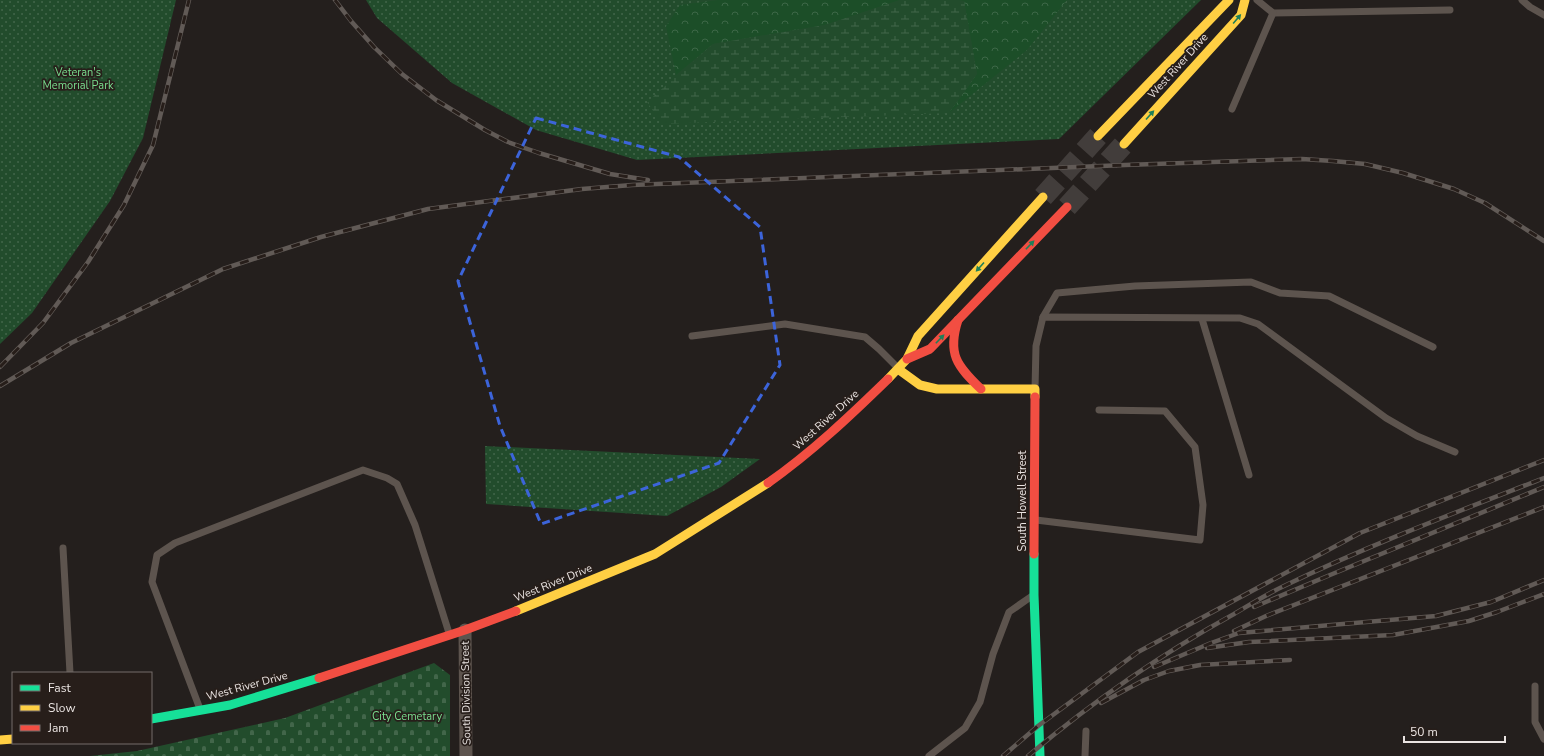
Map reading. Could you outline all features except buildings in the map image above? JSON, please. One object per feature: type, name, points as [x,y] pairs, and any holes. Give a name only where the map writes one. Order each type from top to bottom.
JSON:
[{"type":"main road","name":"West River Drive","points":[[1098,136],[1229,0]]},
{"type":"main road","name":"West River Drive","points":[[1124,144],[1241,15],[1245,0]]},
{"type":"main road","name":"West River Drive","points":[[152,719],[230,705],[326,676],[465,630],[547,599],[654,554],[769,483],[840,426],[907,359],[918,336],[1043,197]]},
{"type":"main road","name":"West River Drive","points":[[907,359],[930,348],[1067,207]]},
{"type":"main road","points":[[958,320],[953,339],[956,357],[962,370],[981,389]]},
{"type":"main road","points":[[898,369],[920,386],[937,389],[1035,389]]},
{"type":"main road","name":"South Howell Street","points":[[1035,389],[1034,595],[1040,756]]},
{"type":"main road","points":[[0,740],[12,739]]},
{"type":"street","name":"South Division Street","points":[[465,630],[466,756]]},
{"type":"lane","points":[[1257,0],[1273,13],[1450,10]]},
{"type":"lane","points":[[1522,0],[1530,7],[1544,15]]},
{"type":"lane","points":[[1232,109],[1273,13]]},
{"type":"lane","points":[[1035,389],[1036,346],[1043,317],[1057,293],[1136,286],[1251,282],[1280,293],[1329,296],[1432,347]]},
{"type":"lane","points":[[1043,317],[1240,318],[1258,324],[1386,418],[1417,436],[1455,452]]},
{"type":"lane","points":[[1202,319],[1249,475]]},
{"type":"lane","points":[[692,336],[785,324],[865,337],[898,369]]},
{"type":"lane","points":[[1034,520],[1200,540],[1203,505],[1195,447],[1165,411],[1099,410]]},
{"type":"lane","points":[[200,711],[152,582],[157,555],[176,543],[363,470],[387,478],[397,484],[415,525],[449,635]]},
{"type":"lane","points":[[63,548],[70,672]]},
{"type":"lane","points":[[929,756],[965,728],[980,702],[993,654],[1009,612],[1034,595]]},
{"type":"lane","points":[[1535,686],[1535,722],[1544,739]]},
{"type":"lane","points":[[1085,756],[1086,731]]},
{"type":"highlighted area","points":[[536,118],[679,157],[760,227],[780,365],[719,463],[541,524],[500,426],[458,281]]},
{"type":"green space","name":"Veteran's Memorial Park","points":[[0,0],[176,0],[143,138],[110,201],[32,313],[0,344]]},
{"type":"green space","points":[[366,0],[1201,0],[1059,139],[637,160],[536,130],[452,83],[377,18]]},
{"type":"green space","points":[[718,0],[900,0],[825,25],[713,44],[676,75],[666,26],[680,5]]},
{"type":"green space","points":[[900,0],[964,1],[977,74],[949,113],[662,124],[647,102],[713,44],[825,25]]},
{"type":"green space","points":[[959,0],[1067,0],[1027,50],[949,113],[977,74],[964,1]]},
{"type":"green space","points":[[485,446],[760,459],[721,487],[667,516],[486,504]]},
{"type":"green space","name":"City Cemetary","points":[[434,663],[450,675],[450,756],[90,756],[137,751],[285,718]]},
{"type":"tunnel","points":[[1043,197],[1098,136]]},
{"type":"tunnel","points":[[1067,207],[1124,144]]},
{"type":"railway","points":[[0,367],[43,323],[88,262],[124,205],[153,145],[189,0]]},
{"type":"railway","points":[[335,0],[374,47],[402,74],[436,100],[485,130],[508,142],[539,153],[610,174],[648,180]]},
{"type":"railway","points":[[0,386],[71,343],[223,269],[321,237],[428,209],[582,189],[632,185],[1302,159],[1365,164],[1403,173],[1454,189],[1485,203],[1544,241]]},
{"type":"railway","points":[[1003,756],[1038,726],[1138,652],[1360,533],[1544,460]]},
{"type":"railway","points":[[1028,756],[1102,698],[1154,662],[1180,645],[1271,592],[1381,543],[1544,478]]},
{"type":"railway","points":[[1254,607],[1544,487]]},
{"type":"railway","points":[[1234,631],[1266,616],[1544,507]]},
{"type":"railway","points":[[1154,667],[1239,633],[1436,616],[1491,602],[1544,580]]},
{"type":"railway","points":[[1207,648],[1249,642],[1393,635],[1469,621],[1544,594]]},
{"type":"railway","points":[[1101,703],[1144,680],[1169,671],[1200,665],[1290,660]]},
{"type":"traffic: fast","points":[[1034,554],[1034,595],[1040,756]]},
{"type":"traffic: fast","points":[[152,719],[230,705],[319,678]]},
{"type":"traffic: slow","points":[[1098,136],[1229,0]]},
{"type":"traffic: slow","points":[[1124,144],[1241,15],[1245,0]]},
{"type":"traffic: slow","points":[[888,379],[907,359],[918,336],[1043,197]]},
{"type":"traffic: slow","points":[[898,369],[920,385],[937,389],[1035,389],[1035,397]]},
{"type":"traffic: slow","points":[[516,611],[655,554],[768,483]]},
{"type":"traffic: slow","points":[[0,740],[12,739]]},
{"type":"traffic: jam","points":[[907,359],[930,349],[1067,207]]},
{"type":"traffic: jam","points":[[958,320],[954,342],[956,359],[960,366],[981,389]]},
{"type":"traffic: jam","points":[[768,483],[815,446],[888,379]]},
{"type":"traffic: jam","points":[[1034,554],[1035,397]]},
{"type":"traffic: jam","points":[[319,678],[465,630],[516,611]]}]
